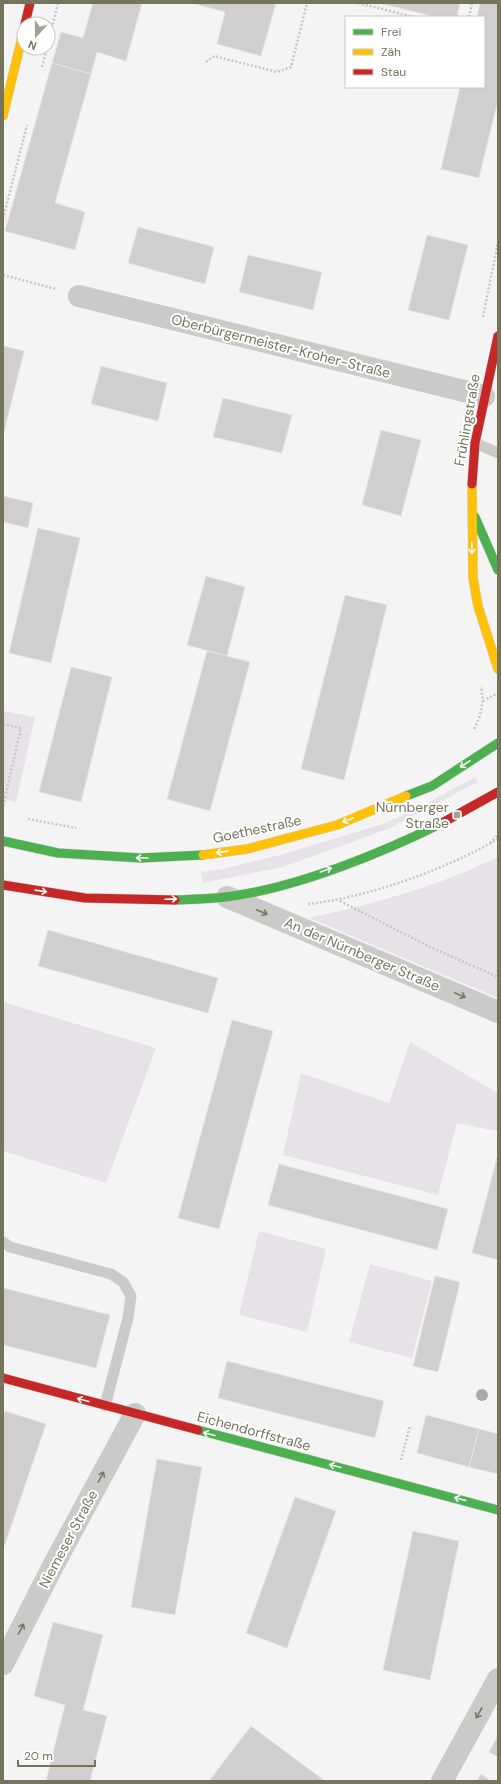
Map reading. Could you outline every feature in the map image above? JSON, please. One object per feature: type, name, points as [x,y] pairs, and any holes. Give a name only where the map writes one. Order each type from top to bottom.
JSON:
[{"type":"main road","points":[[27,16],[30,3]]},
{"type":"main road","points":[[3,116],[17,56]]},
{"type":"main road","name":"Frühlingstraße","points":[[498,336],[475,443],[472,477],[473,578],[478,606],[498,669]]},
{"type":"main road","name":"Frühlingstraße","points":[[472,509],[498,570]]},
{"type":"main road","name":"Goethestraße","points":[[3,841],[58,853],[141,858],[195,856],[247,849],[337,824],[432,786],[498,744]]},
{"type":"main road","points":[[3,885],[86,897],[155,900],[226,897],[290,884],[375,853],[457,815],[498,792]]},
{"type":"main road","name":"Eichendorffstraße","points":[[3,1378],[498,1510]]},
{"type":"street","name":"Oberbürgermeister-Kroher-Straße","points":[[79,296],[484,396]]},
{"type":"street","name":"An der Nürnberger Straße","points":[[226,897],[498,1012]]},
{"type":"street","name":"Niemeser Straße","points":[[3,1664],[54,1564],[134,1414]]},
{"type":"street","points":[[442,1781],[498,1679]]},
{"type":"lane","points":[[475,443],[498,453]]},
{"type":"lane","points":[[3,1242],[10,1247],[111,1274],[123,1282],[131,1296],[128,1318],[105,1406]]},
{"type":"path","points":[[55,16],[58,3]]},
{"type":"path","points":[[206,62],[214,56],[277,72],[291,67],[307,3]]},
{"type":"path","points":[[358,3],[410,16]]},
{"type":"path","points":[[469,16],[472,3]]},
{"type":"path","points":[[41,70],[45,56]]},
{"type":"path","points":[[3,219],[28,122]]},
{"type":"path","points":[[3,276],[79,296]]},
{"type":"path","points":[[483,701],[498,693]]},
{"type":"path","points":[[3,724],[21,728],[3,806]]},
{"type":"path","points":[[20,818],[81,829]]},
{"type":"path","points":[[488,845],[498,834]]},
{"type":"path","points":[[339,901],[430,946],[498,977]]},
{"type":"path","points":[[395,1482],[410,1426]]},
{"type":"shaded area","points":[[3,711],[35,717],[16,802],[3,799]]},
{"type":"shaded area","points":[[475,777],[478,782],[388,829],[283,867],[203,883],[201,872],[222,869],[280,855],[386,823]]},
{"type":"shaded area","points":[[498,857],[498,998],[309,918],[357,907],[405,893],[453,877]]},
{"type":"shaded area","points":[[3,1002],[156,1048],[106,1183],[3,1151]]},
{"type":"shaded area","points":[[410,1042],[498,1093],[497,1131],[457,1123],[438,1195],[283,1155],[301,1073],[389,1103]]},
{"type":"shaded area","points":[[259,1231],[326,1249],[307,1332],[239,1315]]},
{"type":"shaded area","points":[[370,1264],[432,1281],[412,1358],[349,1342]]},
{"type":"building","points":[[93,3],[142,3],[126,61],[97,52],[91,74],[52,63],[54,56],[56,56],[56,49],[61,32],[83,38]]},
{"type":"building","points":[[191,3],[276,3],[261,56],[217,44],[225,12]]},
{"type":"building","points":[[379,3],[460,3],[457,16],[432,16]]},
{"type":"building","points":[[480,3],[498,3],[498,100],[479,178],[441,169],[460,88],[485,88],[485,16],[477,16]]},
{"type":"building","points":[[52,63],[91,74],[55,203],[85,212],[75,250],[5,231]]},
{"type":"building","points":[[138,227],[214,247],[205,284],[128,263]]},
{"type":"building","points":[[427,235],[468,245],[449,320],[408,310]]},
{"type":"building","points":[[248,255],[322,272],[313,310],[239,292]]},
{"type":"building","points":[[3,346],[24,351],[3,436]]},
{"type":"building","points":[[101,366],[167,383],[158,421],[91,404]]},
{"type":"building","points":[[223,398],[292,415],[282,453],[213,437]]},
{"type":"building","points":[[381,430],[421,440],[401,516],[362,505]]},
{"type":"building","points":[[3,496],[33,503],[28,528],[3,522]]},
{"type":"building","points":[[38,528],[80,538],[51,663],[9,653]]},
{"type":"building","points":[[206,576],[245,587],[227,656],[187,645]]},
{"type":"building","points":[[345,595],[387,605],[344,780],[301,769]]},
{"type":"building","points":[[207,651],[250,662],[210,811],[167,799]]},
{"type":"building","points":[[71,667],[112,677],[81,802],[39,792]]},
{"type":"building","points":[[48,930],[218,978],[208,1013],[38,966]]},
{"type":"building","points":[[232,1020],[273,1031],[219,1229],[178,1218]]},
{"type":"building","points":[[498,1154],[498,1260],[472,1253]]},
{"type":"building","points":[[279,1164],[448,1209],[437,1250],[268,1205]]},
{"type":"building","points":[[435,1276],[460,1282],[438,1372],[413,1366]]},
{"type":"building","points":[[3,1288],[110,1315],[96,1368],[3,1345]]},
{"type":"building","points":[[227,1361],[384,1401],[375,1438],[218,1398]]},
{"type":"building","points":[[5,1411],[46,1424],[3,1550],[3,1417]]},
{"type":"building","points":[[426,1415],[479,1429],[469,1467],[417,1453]]},
{"type":"building","points":[[479,1429],[498,1434],[498,1474],[469,1467]]},
{"type":"building","points":[[157,1459],[202,1467],[175,1615],[131,1607]]},
{"type":"building","points":[[295,1497],[336,1511],[287,1648],[246,1633]]},
{"type":"building","points":[[413,1531],[459,1541],[430,1680],[383,1670]]},
{"type":"building","points":[[53,1622],[103,1635],[83,1710],[107,1716],[90,1781],[46,1781],[65,1705],[34,1696]]},
{"type":"building","points":[[251,1726],[325,1781],[209,1781]]},
{"type":"building","points":[[498,1735],[498,1757],[489,1752]]},
{"type":"building","points":[[481,1774],[491,1781],[477,1781]]},
{"type":"traffic: fast","points":[[475,517],[498,570]]},
{"type":"traffic: fast","points":[[406,796],[432,786],[498,743]]},
{"type":"traffic: fast","points":[[175,900],[207,899],[231,896],[290,884],[369,856],[442,823]]},
{"type":"traffic: fast","points":[[3,841],[58,853],[141,858],[203,855]]},
{"type":"traffic: fast","points":[[198,1430],[498,1510]]},
{"type":"traffic: slow","points":[[3,116],[17,56]]},
{"type":"traffic: slow","points":[[472,484],[473,578],[478,606],[498,669]]},
{"type":"traffic: slow","points":[[203,855],[247,849],[337,825],[406,796]]},
{"type":"traffic: jam","points":[[27,16],[30,3]]},
{"type":"traffic: jam","points":[[472,484],[475,443],[498,336]]},
{"type":"traffic: jam","points":[[442,823],[498,792]]},
{"type":"traffic: jam","points":[[3,885],[85,898],[175,900]]},
{"type":"traffic: jam","points":[[3,1378],[198,1430]]},
{"type":"place","name":"Nürnberger Straße","points":[[457,815]]}]
